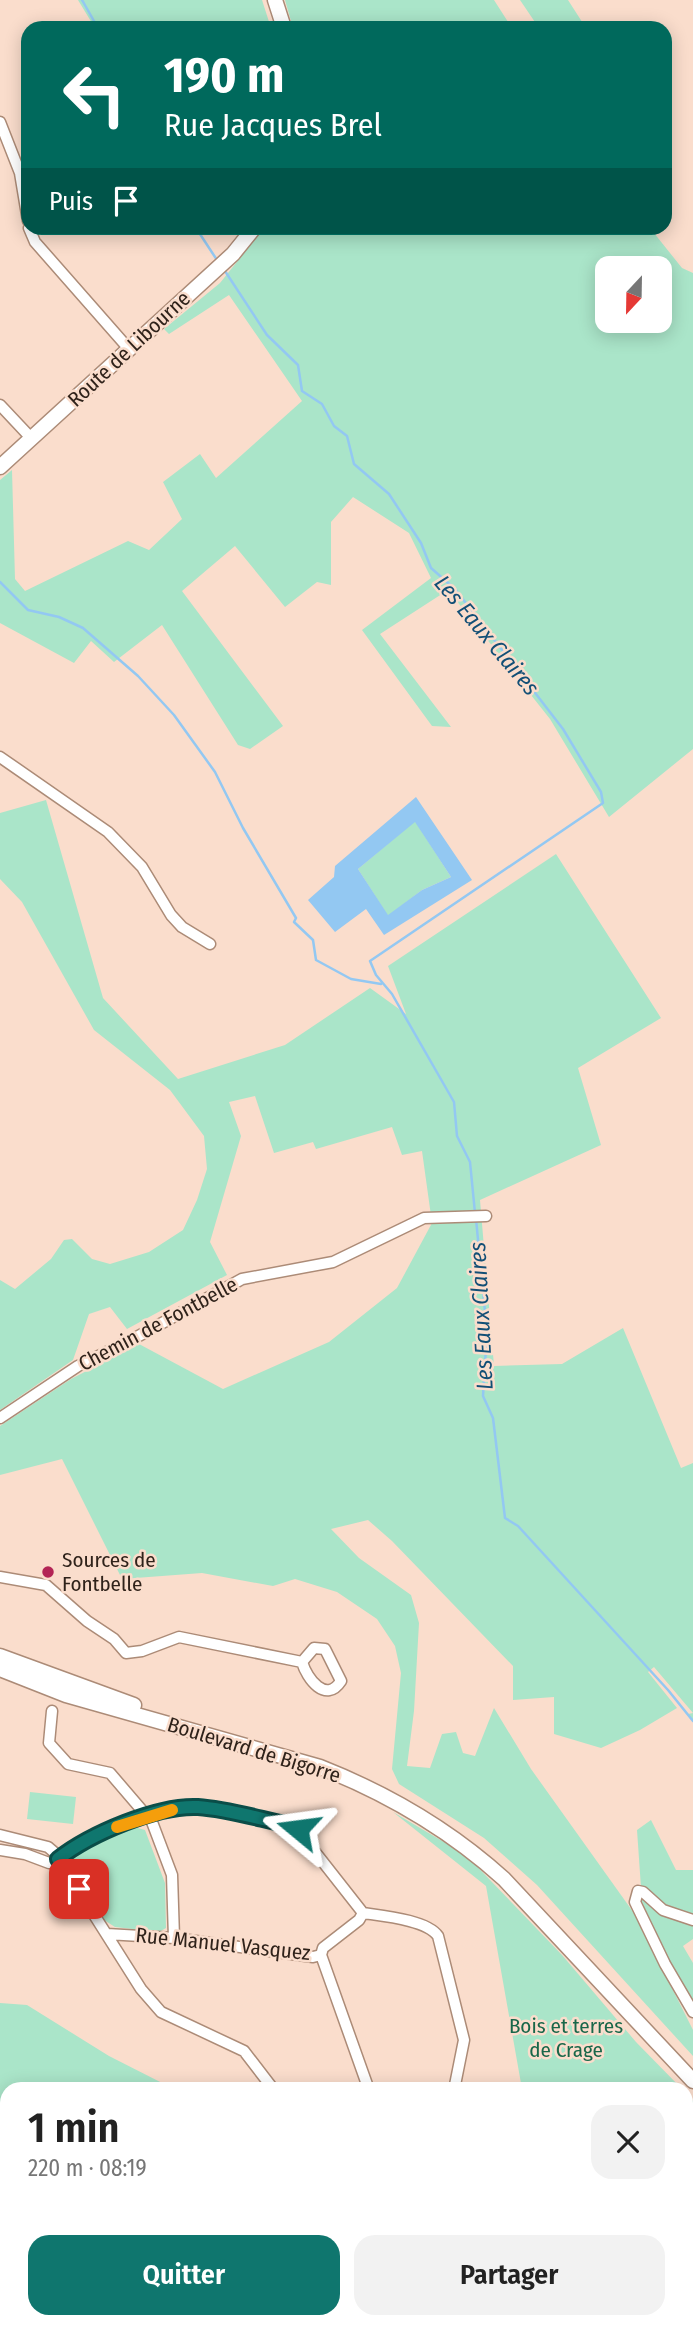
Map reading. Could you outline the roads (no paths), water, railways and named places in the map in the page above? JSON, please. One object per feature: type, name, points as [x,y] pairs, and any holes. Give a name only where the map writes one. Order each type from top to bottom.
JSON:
[{"type":"main road","points":[[275,0],[282,21]]},
{"type":"main road","name":"Route de Libourne","points":[[0,467],[227,259],[248,235]]},
{"type":"main road","name":"Boulevard de Bigorre","points":[[0,1656],[120,1701],[329,1764],[396,1796],[442,1824],[508,1873],[693,2070]]},
{"type":"main road","name":"Boulevard de Bigorre","points":[[0,1669],[66,1695],[320,1767],[388,1799],[479,1856],[504,1879],[693,2081]]},
{"type":"street","points":[[0,122],[21,179]]},
{"type":"street","points":[[32,235],[35,242],[129,349]]},
{"type":"street","points":[[0,405],[32,439]]},
{"type":"street","points":[[0,757],[108,832],[142,867],[171,915],[182,927],[210,944]]},
{"type":"street","name":"Chemin de Fontbelle","points":[[0,1418],[78,1366],[242,1279],[333,1262],[424,1218],[479,1216]]},
{"type":"street","points":[[0,1577],[47,1585],[87,1621],[114,1639],[126,1653],[179,1637],[302,1661]]},
{"type":"street","points":[[52,1711],[49,1743],[68,1764],[110,1773],[152,1822],[172,1875],[174,1938]]},
{"type":"street","points":[[0,1850],[25,1854],[49,1863],[83,1844],[147,1816],[198,1807],[289,1825],[304,1835],[363,1913],[419,1924],[433,1929],[438,1936],[464,2040],[456,2082]]},
{"type":"street","points":[[0,1835],[48,1847],[141,1989],[161,2012],[244,2051],[268,2082]]},
{"type":"street","points":[[693,1920],[663,1910],[643,1892],[638,1891],[635,1902],[665,1964],[693,2012]]},
{"type":"street","name":"Rue Manuel Vasquez","points":[[107,1934],[174,1938],[313,1957],[321,1955],[323,1948],[359,1920],[363,1913]]},
{"type":"street","points":[[321,1955],[366,2082]]},
{"type":"water","points":[[416,797],[472,880],[384,935],[366,909],[335,932],[308,900],[334,877],[335,866]],"holes":[[[415,822],[451,877],[422,890],[388,915],[358,869]]]},
{"type":"waterway","name":"Les Eaux Claires","points":[[82,0],[94,21]]},
{"type":"waterway","name":"Les Eaux Claires","points":[[201,235],[217,260]]},
{"type":"waterway","name":"Les Eaux Claires","points":[[223,268],[267,335],[298,365],[302,391],[322,404],[334,426],[347,436],[354,464],[389,494],[421,543],[431,568],[455,589],[563,729],[601,792],[603,803],[370,961],[454,1102],[457,1136],[470,1162],[475,1213]]},
{"type":"waterway","name":"Les Eaux Claires","points":[[0,582],[28,610],[59,617],[83,628],[138,676],[174,715],[215,772],[243,828],[296,918],[294,922],[313,940],[316,960],[351,979],[381,984]]},
{"type":"waterway","name":"Les Eaux Claires","points":[[476,1219],[487,1332],[483,1396],[493,1418],[505,1518],[518,1526],[693,1721]]},
{"type":"place","name":"Sources de Fontbelle","points":[[48,1572]]},
{"type":"park label","name":"Bois et terres de Crage","points":[[566,2038]]}]
